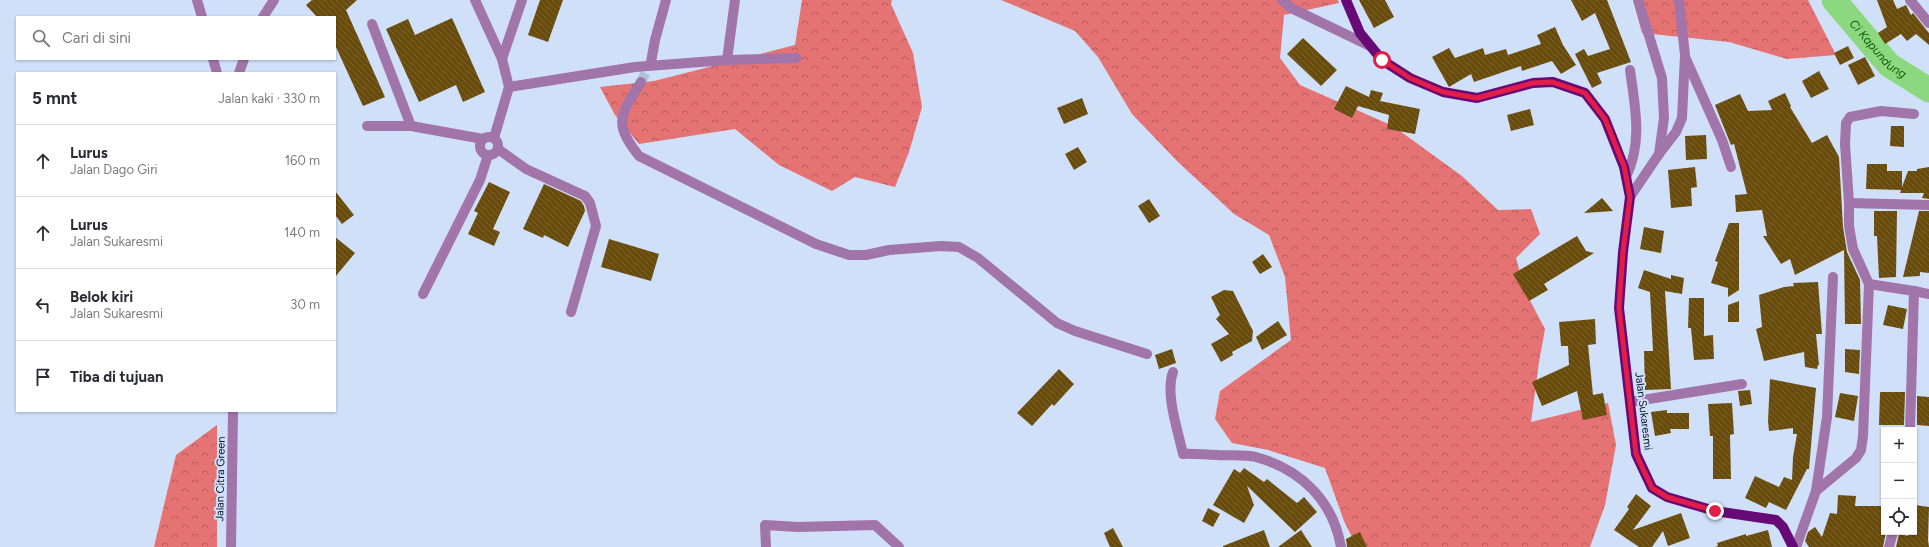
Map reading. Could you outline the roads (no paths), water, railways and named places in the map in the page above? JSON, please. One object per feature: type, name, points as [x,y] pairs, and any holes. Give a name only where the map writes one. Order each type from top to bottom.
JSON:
[{"type":"main road","name":"Jalan Sukaresmi","points":[[1346,0],[1360,33],[1382,60],[1410,78],[1443,92],[1477,98],[1533,83],[1552,82],[1585,93],[1605,119],[1624,166],[1630,197],[1623,252],[1619,308],[1636,454],[1652,488],[1667,497],[1715,511],[1776,520],[1783,527],[1795,547]]},
{"type":"street","points":[[197,0],[202,16]]},
{"type":"street","points":[[264,16],[274,0]]},
{"type":"street","points":[[475,0],[502,59],[509,87],[494,138]]},
{"type":"street","points":[[502,59],[522,0]]},
{"type":"street","points":[[649,65],[666,0]]},
{"type":"street","points":[[727,60],[735,0]]},
{"type":"street","points":[[1282,0],[1291,8],[1370,46]]},
{"type":"street","points":[[1638,0],[1662,78],[1664,118],[1659,154]]},
{"type":"street","points":[[1630,197],[1676,132],[1682,118],[1685,55],[1679,0]]},
{"type":"street","points":[[1910,0],[1929,23]]},
{"type":"street","points":[[372,24],[411,126]]},
{"type":"street","points":[[1685,55],[1722,140],[1731,167]]},
{"type":"street","points":[[509,87],[649,65],[727,60],[796,58]]},
{"type":"street","points":[[213,60],[217,72]]},
{"type":"street","points":[[239,72],[244,60]]},
{"type":"street","points":[[1626,177],[1633,162],[1637,141],[1635,104],[1630,70]]},
{"type":"street","points":[[641,82],[623,113],[621,124],[632,147],[640,156],[816,244],[850,255],[866,255],[889,250],[941,246],[959,247],[978,258],[1057,323],[1075,332],[1147,354]]},
{"type":"street","points":[[1816,492],[1856,458],[1861,450],[1863,436],[1869,284],[1853,249],[1849,226],[1845,144],[1846,123],[1850,117],[1881,111],[1914,114]]},
{"type":"street","points":[[367,126],[411,126],[483,139],[486,137],[494,138],[499,145],[498,149],[496,152],[488,155]]},
{"type":"street","points":[[483,139],[480,142],[481,151],[488,155]]},
{"type":"street","points":[[498,149],[526,169],[585,196],[590,202],[596,226],[571,312]]},
{"type":"street","points":[[423,294],[480,180],[488,155]]},
{"type":"street","points":[[1849,203],[1928,205]]},
{"type":"street","points":[[1795,547],[1816,492],[1827,417],[1832,277]]},
{"type":"street","points":[[1869,284],[1929,294]]},
{"type":"street","points":[[1910,427],[1914,291]]},
{"type":"street","points":[[1173,372],[1170,380],[1173,413],[1183,454],[1194,453],[1255,457],[1291,473],[1310,484],[1326,505],[1338,529],[1341,547]]},
{"type":"street","points":[[1630,402],[1742,384]]},
{"type":"street","name":"Jalan Citra Green","points":[[231,547],[233,412]]},
{"type":"street","points":[[766,547],[765,525],[798,527],[876,525],[899,547]]},
{"type":"street","points":[[1889,547],[1892,535]]},
{"type":"waterway","name":"Ci Kapundung","points":[[1834,0],[1889,65],[1929,90]]},
{"type":"tunnel","points":[[641,82],[651,62]]}]
